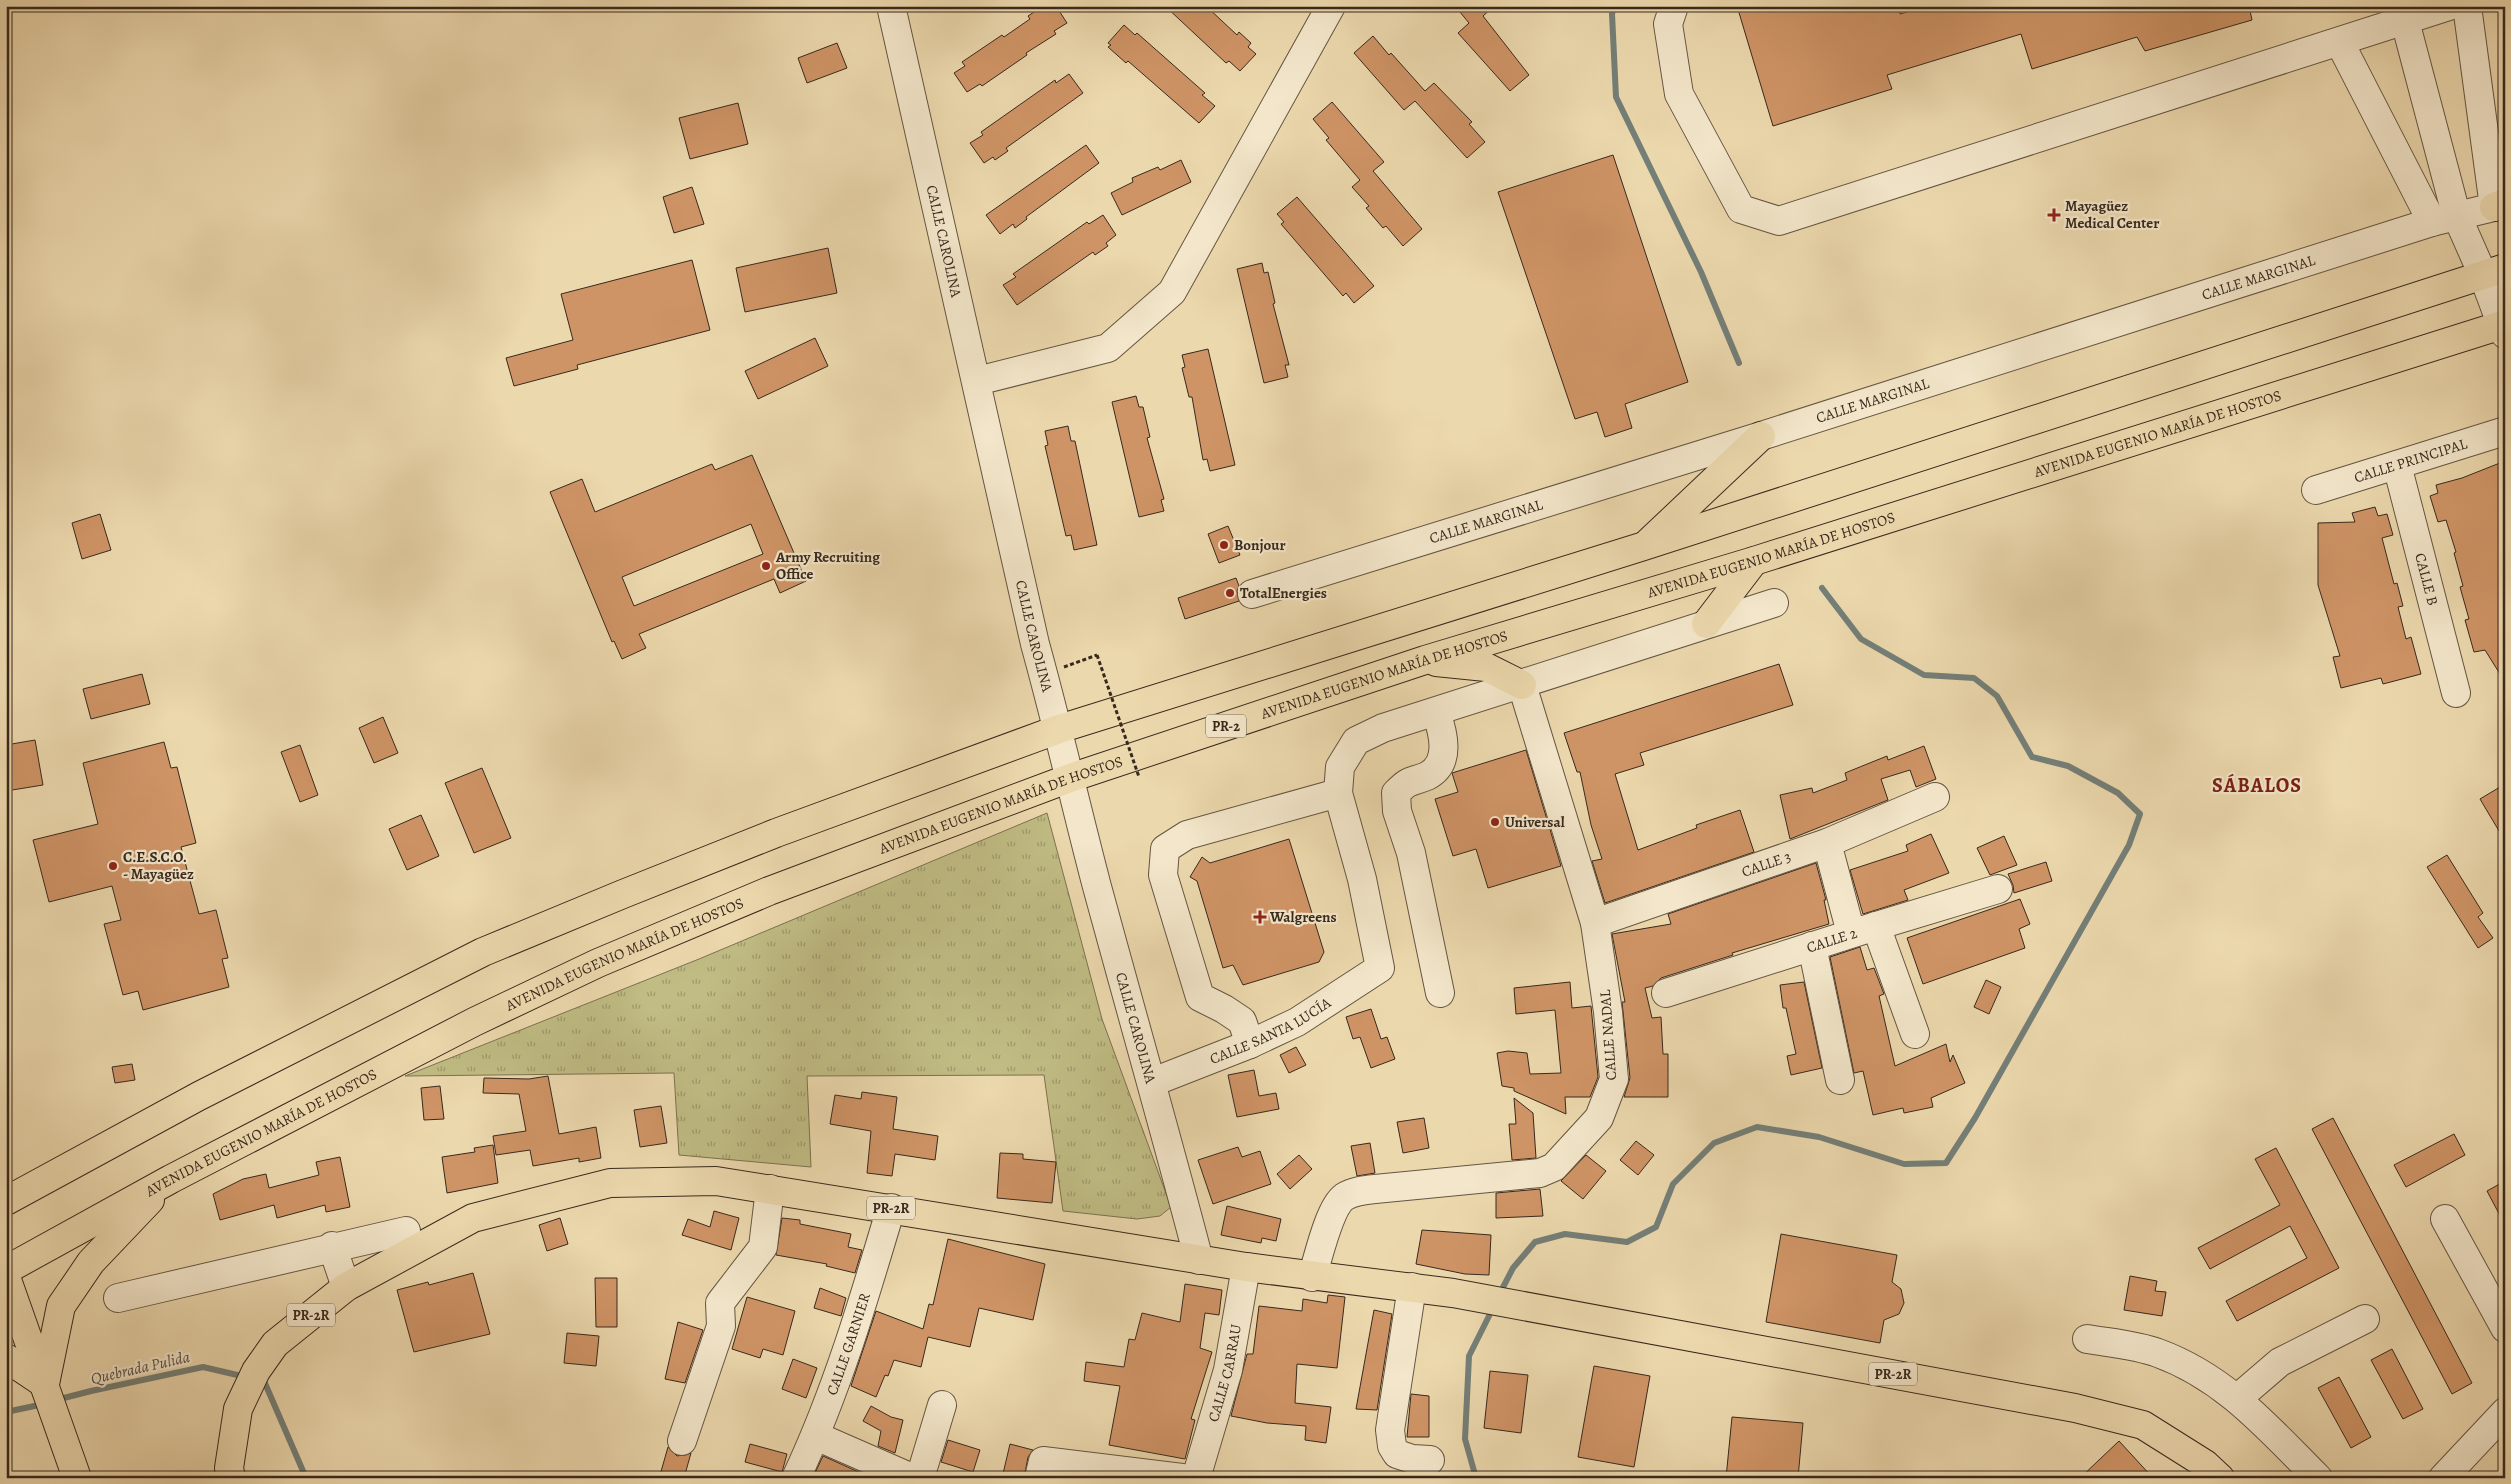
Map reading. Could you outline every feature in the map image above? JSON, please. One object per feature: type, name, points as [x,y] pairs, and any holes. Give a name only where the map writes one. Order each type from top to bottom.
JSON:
[{"type":"main road","points":[[6,1201],[200,1096],[483,952],[776,833],[1059,729],[1644,546],[2494,272]]},
{"type":"main road","name":"AVENIDA EUGENIO MARÍA DE HOSTOS","points":[[6,1270],[171,1179],[474,1022],[598,963],[769,891],[1070,778],[1425,660],[1754,561],[2504,328]]},
{"type":"main road","points":[[1644,546],[1761,436]]},
{"type":"main road","points":[[1706,624],[1754,561]]},
{"type":"main road","points":[[1425,660],[1486,667],[1522,684]]},
{"type":"main road","points":[[46,1386],[61,1306],[91,1262],[171,1179]]},
{"type":"main road","name":"PR-2R","points":[[231,1478],[229,1468],[238,1409],[256,1370],[275,1344],[346,1287],[473,1218],[610,1183],[716,1181],[891,1208],[1199,1260],[1312,1277],[1412,1287],[1550,1309],[2085,1410],[2143,1425],[2206,1464],[2220,1478]]},
{"type":"main road","points":[[6,1277],[77,1478]]},
{"type":"main road","points":[[6,1358],[46,1386]]},
{"type":"street","name":"CALLE CAROLINA","points":[[891,6],[1035,644],[1059,729],[1096,882],[1199,1260]]},
{"type":"street","points":[[977,381],[1108,348],[1172,292],[1331,6]]},
{"type":"street","points":[[1674,6],[1668,24],[1679,94],[1741,209],[1779,221],[2448,6]]},
{"type":"street","points":[[2467,6],[2499,205]]},
{"type":"street","points":[[2405,21],[2444,218]]},
{"type":"street","points":[[2340,42],[2444,218],[2494,272],[2504,328]]},
{"type":"street","name":"CALLE MARGINAL","points":[[1252,594],[1761,436],[2444,218],[2499,205]]},
{"type":"street","name":"CALLE PRINCIPAL","points":[[2316,490],[2505,431]]},
{"type":"street","name":"CALLE B","points":[[2397,465],[2456,692]]},
{"type":"street","points":[[1250,1044],[1242,1021],[1200,997],[1163,875],[1165,849],[1187,835],[1338,793],[1340,767],[1356,741],[1384,728],[1774,603]]},
{"type":"street","name":"CALLE NADAL","points":[[1312,1277],[1326,1228],[1343,1198],[1357,1191],[1540,1173],[1554,1167],[1599,1118],[1614,1079],[1608,1012],[1595,923],[1522,684]]},
{"type":"street","points":[[1436,712],[1444,736],[1442,759],[1428,775],[1408,781],[1396,793],[1397,811],[1411,853],[1440,993]]},
{"type":"street","name":"CALLE SANTA LUCÍA","points":[[1152,1082],[1250,1044],[1296,1022],[1380,968],[1362,879],[1338,793]]},
{"type":"street","name":"CALLE 3","points":[[1595,923],[1827,843],[1935,797]]},
{"type":"street","points":[[1827,843],[1864,929],[1915,1034]]},
{"type":"street","name":"CALLE 2","points":[[1666,993],[1864,929],[1998,889]]},
{"type":"street","points":[[1812,946],[1840,1080]]},
{"type":"street","points":[[682,1441],[721,1326],[720,1303],[763,1247],[770,1189]]},
{"type":"street","name":"CALLE GARNIER","points":[[796,1478],[816,1436],[856,1324],[891,1208]]},
{"type":"street","points":[[2445,1219],[2505,1328]]},
{"type":"street","points":[[118,1298],[332,1246],[406,1231]]},
{"type":"street","points":[[332,1246],[346,1287]]},
{"type":"street","name":"CALLE CARRAU","points":[[1196,1478],[1228,1370],[1246,1267]]},
{"type":"street","points":[[1412,1287],[1390,1430],[1392,1446],[1397,1454],[1412,1459],[1430,1460]]},
{"type":"street","points":[[2238,1398],[2280,1362],[2364,1319]]},
{"type":"street","points":[[2087,1338],[2156,1352],[2205,1375],[2238,1398],[2318,1478]]},
{"type":"street","points":[[920,1478],[942,1405]]},
{"type":"street","points":[[2443,1478],[2505,1412]]},
{"type":"street","points":[[816,1436],[912,1478]]},
{"type":"street","points":[[1039,1478],[1043,1461],[1182,1478]]},
{"type":"path","points":[[1070,665],[1096,655],[1139,777]]},
{"type":"green space","points":[[1047,813],[1102,1019],[1171,1207],[1160,1216],[1137,1219],[1063,1211],[1044,1075],[807,1076],[811,1167],[679,1155],[674,1073],[405,1076],[699,959]]},
{"type":"building","points":[[1043,6],[1056,6],[1067,23],[1054,31],[1056,34],[1026,53],[1027,55],[982,86],[980,84],[967,92],[954,73],[965,66],[962,62],[1002,35],[1004,37],[1030,19],[1028,16]]},
{"type":"building","points":[[1165,6],[1206,6],[1237,35],[1239,32],[1251,43],[1248,47],[1256,54],[1240,71],[1229,61],[1226,63]]},
{"type":"building","points":[[1455,6],[1494,6],[1483,16],[1529,75],[1510,91],[1458,33],[1469,23]]},
{"type":"building","points":[[1737,6],[1898,6],[1900,14],[1927,6],[2249,6],[2252,20],[2145,51],[2137,37],[2032,69],[2021,34],[1887,75],[1892,89],[1773,126]]},
{"type":"building","points":[[1124,25],[1135,35],[1137,33],[1205,93],[1202,95],[1215,106],[1199,123],[1128,61],[1126,63],[1108,47],[1111,45],[1108,43]]},
{"type":"building","points":[[1373,36],[1425,91],[1434,83],[1472,122],[1469,124],[1485,142],[1467,158],[1415,101],[1404,110],[1354,53]]},
{"type":"building","points":[[837,43],[847,68],[807,83],[798,58]]},
{"type":"building","points":[[1069,74],[1083,93],[1006,148],[1008,151],[995,160],[993,157],[984,163],[970,143],[983,135],[981,132],[1055,80],[1056,83]]},
{"type":"building","points":[[1332,102],[1384,162],[1373,171],[1422,229],[1403,246],[1386,226],[1383,228],[1366,208],[1369,206],[1352,187],[1360,180],[1326,140],[1329,138],[1313,119]]},
{"type":"building","points":[[738,103],[748,144],[690,159],[679,118]]},
{"type":"building","points":[[1086,145],[1099,163],[1026,217],[1027,219],[1015,228],[1013,224],[1000,234],[986,215]]},
{"type":"building","points":[[1613,155],[1688,382],[1625,404],[1632,428],[1605,437],[1597,412],[1575,419],[1498,192]]},
{"type":"building","points":[[1181,160],[1191,182],[1122,215],[1111,193],[1133,182],[1132,178],[1158,167],[1160,170]]},
{"type":"building","points":[[692,187],[704,224],[674,233],[663,197]]},
{"type":"building","points":[[1297,197],[1374,286],[1354,303],[1346,293],[1343,296],[1281,224],[1284,222],[1277,214]]},
{"type":"building","points":[[1103,215],[1116,235],[1106,243],[1108,246],[1095,255],[1093,252],[1017,305],[1003,285],[1016,277],[1013,274],[1087,222],[1089,224]]},
{"type":"building","points":[[828,248],[837,293],[745,312],[736,268]]},
{"type":"building","points":[[692,260],[710,330],[577,365],[578,369],[514,386],[506,358],[573,340],[561,294]]},
{"type":"building","points":[[1262,263],[1264,273],[1268,272],[1275,303],[1273,304],[1289,365],[1285,365],[1288,377],[1264,383],[1237,269]]},
{"type":"building","points":[[815,338],[828,366],[758,399],[745,371]]},
{"type":"building","points":[[1208,349],[1235,465],[1210,471],[1207,459],[1203,460],[1192,397],[1189,397],[1182,368],[1185,367],[1182,355]]},
{"type":"building","points":[[1136,396],[1139,407],[1143,407],[1150,437],[1147,438],[1164,499],[1161,500],[1164,511],[1139,517],[1112,402]]},
{"type":"building","points":[[1068,426],[1071,441],[1075,441],[1097,545],[1074,550],[1071,535],[1066,536],[1045,446],[1048,445],[1045,431]]},
{"type":"building","points":[[752,455],[806,581],[780,593],[774,579],[639,634],[646,648],[622,659],[614,641],[612,642],[550,492],[582,479],[595,512],[712,464],[715,470]],"holes":[[[751,524],[763,554],[634,606],[622,577]]]},
{"type":"building","points":[[2505,461],[2505,682],[2485,650],[2474,652],[2465,620],[2469,619],[2460,587],[2463,586],[2454,553],[2456,552],[2446,520],[2438,522],[2430,496],[2438,493],[2436,485],[2462,478]]},
{"type":"building","points":[[2375,507],[2378,516],[2387,514],[2393,535],[2382,538],[2394,584],[2397,583],[2403,606],[2398,607],[2406,639],[2411,637],[2421,674],[2383,684],[2381,678],[2341,688],[2333,657],[2340,656],[2318,585],[2318,523],[2355,522],[2352,513]]},
{"type":"building","points":[[100,514],[111,550],[82,559],[72,523]]},
{"type":"building","name":"Bonjour","points":[[1228,526],[1240,555],[1219,563],[1208,534]]},
{"type":"building","points":[[1236,578],[1239,586],[1237,591],[1239,601],[1185,619],[1178,598]]},
{"type":"building","points":[[1779,664],[1793,705],[1640,753],[1644,765],[1615,774],[1638,850],[1697,828],[1696,825],[1740,810],[1754,852],[1605,903],[1592,861],[1602,859],[1591,825],[1580,772],[1577,772],[1564,733]]},
{"type":"building","points":[[142,674],[150,704],[91,719],[83,689]]},
{"type":"building","points":[[383,717],[398,753],[374,763],[359,728]]},
{"type":"building","points":[[35,740],[43,785],[6,791],[6,745]]},
{"type":"building","name":"C.E.S.C.O. - Mayagüez","points":[[164,742],[171,768],[177,767],[196,843],[181,847],[199,914],[216,910],[228,958],[222,959],[229,987],[143,1010],[138,991],[123,995],[104,924],[121,920],[112,886],[49,902],[33,840],[98,824],[83,763]]},
{"type":"building","points":[[300,745],[318,795],[300,802],[281,752]]},
{"type":"building","points":[[1924,746],[1936,779],[1916,787],[1910,770],[1881,779],[1888,800],[1790,839],[1780,795],[1812,788],[1813,793],[1847,780],[1845,773],[1887,756],[1888,760]]},
{"type":"building","name":"Universal","points":[[1526,750],[1561,866],[1488,888],[1476,849],[1453,856],[1435,799],[1458,792],[1452,773]]},
{"type":"building","points":[[482,768],[511,838],[474,853],[445,783]]},
{"type":"building","points":[[2505,784],[2505,841],[2480,799]]},
{"type":"building","points":[[421,815],[439,856],[407,870],[389,829]]},
{"type":"building","points":[[1931,834],[1949,873],[1904,890],[1908,900],[1863,914],[1850,870],[1908,851],[1906,845]]},
{"type":"building","points":[[2004,836],[2017,865],[1990,875],[1977,848]]},
{"type":"building","name":"Walgreens","points":[[1289,839],[1324,952],[1319,962],[1243,985],[1233,965],[1223,968],[1197,881],[1190,877],[1202,857],[1210,863]]},
{"type":"building","points":[[2447,855],[2483,913],[2478,917],[2493,938],[2478,948],[2427,867]]},
{"type":"building","points":[[2046,862],[2052,881],[2014,893],[2008,874]]},
{"type":"building","points":[[1816,863],[1826,900],[1824,900],[1829,924],[1732,953],[1733,955],[1661,978],[1653,986],[1645,988],[1652,1018],[1661,1017],[1663,1054],[1668,1054],[1668,1097],[1624,1097],[1630,1078],[1622,1002],[1625,1002],[1612,934],[1671,924],[1668,914]]},
{"type":"building","points":[[2020,899],[2030,924],[2019,929],[2025,948],[1923,984],[1907,938]]},
{"type":"building","points":[[1860,947],[1867,970],[1874,968],[1884,994],[1879,996],[1895,1066],[1946,1044],[1950,1062],[1953,1055],[1965,1083],[1931,1098],[1933,1107],[1904,1113],[1903,1108],[1873,1115],[1863,1071],[1854,1073],[1830,957]]},
{"type":"building","points":[[1986,980],[2001,987],[1989,1014],[1974,1007]]},
{"type":"building","points":[[1570,982],[1572,1008],[1591,1006],[1598,1077],[1590,1097],[1565,1097],[1566,1114],[1514,1091],[1514,1088],[1502,1086],[1497,1053],[1508,1051],[1527,1053],[1530,1074],[1561,1073],[1555,1010],[1516,1014],[1514,988]]},
{"type":"building","points":[[1804,982],[1822,1068],[1791,1075],[1787,1056],[1796,1054],[1786,1008],[1783,1008],[1780,985]]},
{"type":"building","points":[[1371,1009],[1381,1039],[1387,1037],[1395,1059],[1371,1068],[1360,1037],[1353,1039],[1346,1017]]},
{"type":"building","points":[[1296,1047],[1306,1065],[1289,1073],[1280,1055]]},
{"type":"building","points":[[132,1064],[135,1080],[115,1083],[112,1067]]},
{"type":"building","points":[[1254,1070],[1259,1096],[1276,1093],[1279,1109],[1237,1117],[1228,1075]]},
{"type":"building","points":[[548,1076],[559,1134],[596,1127],[601,1158],[579,1162],[579,1158],[533,1166],[530,1150],[496,1155],[493,1136],[526,1131],[519,1094],[483,1093],[484,1078],[529,1079]]},
{"type":"building","points":[[440,1086],[444,1119],[424,1120],[421,1088]]},
{"type":"building","points":[[862,1092],[897,1097],[893,1129],[938,1136],[935,1160],[895,1154],[892,1176],[867,1173],[871,1131],[830,1124],[835,1095],[861,1099]]},
{"type":"building","points":[[1514,1098],[1533,1113],[1536,1158],[1512,1160],[1509,1124],[1516,1124]]},
{"type":"building","points":[[661,1106],[667,1143],[640,1147],[634,1110]]},
{"type":"building","points":[[1424,1118],[1429,1148],[1403,1153],[1397,1122]]},
{"type":"building","points":[[2333,1118],[2472,1383],[2452,1394],[2312,1129]]},
{"type":"building","points":[[2454,1134],[2465,1155],[2406,1187],[2394,1165]]},
{"type":"building","points":[[1636,1141],[1654,1155],[1638,1175],[1620,1160]]},
{"type":"building","points":[[1370,1143],[1375,1173],[1357,1176],[1351,1146]]},
{"type":"building","points":[[493,1145],[498,1183],[447,1193],[442,1157],[475,1152],[474,1148]]},
{"type":"building","points":[[1238,1147],[1242,1157],[1260,1151],[1271,1184],[1213,1204],[1198,1160]]},
{"type":"building","points":[[2276,1148],[2339,1268],[2237,1321],[2226,1301],[2307,1258],[2290,1226],[2210,1269],[2198,1248],[2280,1205],[2255,1159]]},
{"type":"building","points":[[1000,1153],[1023,1154],[1023,1159],[1056,1162],[1052,1203],[997,1198]]},
{"type":"building","points":[[1299,1155],[1312,1169],[1290,1189],[1277,1174]]},
{"type":"building","points":[[1586,1155],[1606,1171],[1583,1199],[1561,1181]]},
{"type":"building","points":[[340,1157],[350,1207],[326,1212],[325,1205],[277,1218],[274,1205],[220,1220],[213,1194],[243,1179],[266,1174],[269,1188],[319,1175],[316,1162]]},
{"type":"building","points":[[2505,1181],[2505,1225],[2487,1191]]},
{"type":"building","points":[[1540,1189],[1543,1216],[1496,1218],[1496,1193]]},
{"type":"building","points":[[1227,1206],[1281,1219],[1276,1241],[1262,1238],[1261,1243],[1221,1235]]},
{"type":"building","points":[[714,1211],[739,1218],[731,1250],[682,1235],[688,1219],[710,1227]]},
{"type":"building","points":[[560,1218],[568,1244],[547,1251],[539,1225]]},
{"type":"building","points":[[782,1218],[800,1220],[800,1224],[851,1234],[848,1247],[862,1250],[855,1273],[826,1266],[827,1264],[776,1255]]},
{"type":"building","points":[[1422,1230],[1491,1235],[1489,1275],[1465,1274],[1416,1264]]},
{"type":"building","points":[[1781,1234],[1897,1255],[1892,1282],[1901,1289],[1904,1303],[1899,1314],[1884,1320],[1880,1343],[1766,1322]]},
{"type":"building","points":[[948,1239],[1045,1264],[1033,1320],[979,1308],[970,1347],[928,1337],[921,1367],[894,1360],[888,1376],[885,1375],[876,1397],[851,1386],[876,1311],[923,1329],[929,1304],[933,1305]]},
{"type":"building","points":[[473,1273],[490,1334],[414,1352],[397,1290],[428,1282],[429,1285]]},
{"type":"building","points":[[2130,1276],[2157,1281],[2155,1291],[2166,1292],[2162,1316],[2124,1310]]},
{"type":"building","points":[[595,1278],[617,1278],[617,1327],[596,1327]]},
{"type":"building","points":[[1185,1284],[1222,1290],[1219,1315],[1205,1313],[1200,1348],[1212,1352],[1191,1419],[1195,1420],[1185,1459],[1109,1445],[1120,1386],[1084,1381],[1086,1362],[1124,1367],[1129,1339],[1135,1340],[1142,1313],[1180,1322]]},
{"type":"building","points":[[820,1288],[846,1298],[841,1316],[814,1308]]},
{"type":"building","points":[[1328,1295],[1345,1297],[1337,1368],[1297,1364],[1295,1403],[1331,1407],[1326,1443],[1305,1440],[1306,1426],[1267,1423],[1231,1416],[1247,1354],[1253,1354],[1259,1306],[1302,1311],[1303,1299],[1327,1303]]},
{"type":"building","points":[[747,1297],[795,1311],[783,1355],[763,1349],[760,1358],[732,1349]]},
{"type":"building","points":[[1374,1310],[1392,1314],[1377,1410],[1356,1409]]},
{"type":"building","points":[[678,1322],[703,1330],[685,1383],[665,1379]]},
{"type":"building","points":[[567,1333],[599,1336],[596,1366],[564,1363]]},
{"type":"building","points":[[2392,1349],[2423,1409],[2403,1419],[2371,1360]]},
{"type":"building","points":[[793,1359],[817,1368],[806,1398],[782,1389]]},
{"type":"building","points":[[1594,1366],[1650,1376],[1634,1467],[1578,1457]]},
{"type":"building","points":[[1490,1371],[1528,1375],[1521,1433],[1484,1428]]},
{"type":"building","points":[[2339,1377],[2371,1437],[2351,1448],[2318,1388]]},
{"type":"building","points":[[1411,1394],[1429,1396],[1429,1437],[1407,1437]]},
{"type":"building","points":[[871,1406],[891,1417],[903,1420],[895,1453],[878,1446],[881,1431],[863,1421]]},
{"type":"building","points":[[1732,1417],[1803,1423],[1798,1478],[1726,1478]]},
{"type":"building","points":[[948,1440],[980,1450],[973,1472],[941,1462]]},
{"type":"building","points":[[2119,1441],[2153,1478],[2080,1478]]},
{"type":"building","points":[[750,1444],[787,1454],[782,1472],[745,1462]]},
{"type":"building","points":[[1010,1444],[1033,1450],[1028,1457],[1024,1478],[1002,1478]]},
{"type":"building","points":[[668,1447],[677,1456],[691,1453],[684,1478],[660,1475]]},
{"type":"building","points":[[823,1456],[872,1478],[827,1478],[815,1473]]},
{"type":"waterway","points":[[1614,6],[1612,14],[1616,97],[1701,272],[1739,363]]},
{"type":"waterway","points":[[1499,1295],[1513,1268],[1535,1242],[1565,1234],[1627,1242],[1656,1227],[1673,1184],[1714,1143],[1757,1127],[1819,1137],[1904,1164],[1946,1163],[1975,1118],[2129,845],[2140,814],[2118,793],[2068,766],[2032,757],[1997,696],[1974,678],[1924,675],[1861,639],[1822,588]]},
{"type":"waterway","points":[[1476,1478],[1465,1439],[1469,1356],[1494,1306]]},
{"type":"waterway","name":"Quebrada Pulida","points":[[56,1400],[203,1367],[246,1377]]},
{"type":"waterway","name":"Quebrada Pulida","points":[[259,1379],[264,1381],[306,1478]]},
{"type":"waterway","name":"Quebrada Pulida","points":[[6,1412],[44,1404]]},
{"type":"place","name":"Mayagüez Medical Center","points":[[2054,215]]},
{"type":"place","name":"Bonjour","points":[[1224,545]]},
{"type":"place","name":"Army Recruiting Office","points":[[766,566]]},
{"type":"place","name":"TotalEnergies","points":[[1230,593]]},
{"type":"place","name":"Universal","points":[[1495,822]]},
{"type":"place","name":"C.E.S.C.O. - Mayagüez","points":[[113,866]]},
{"type":"place","name":"Walgreens","points":[[1260,917]]},
{"type":"district","name":"SÁBALOS","points":[[2257,785]]}]
